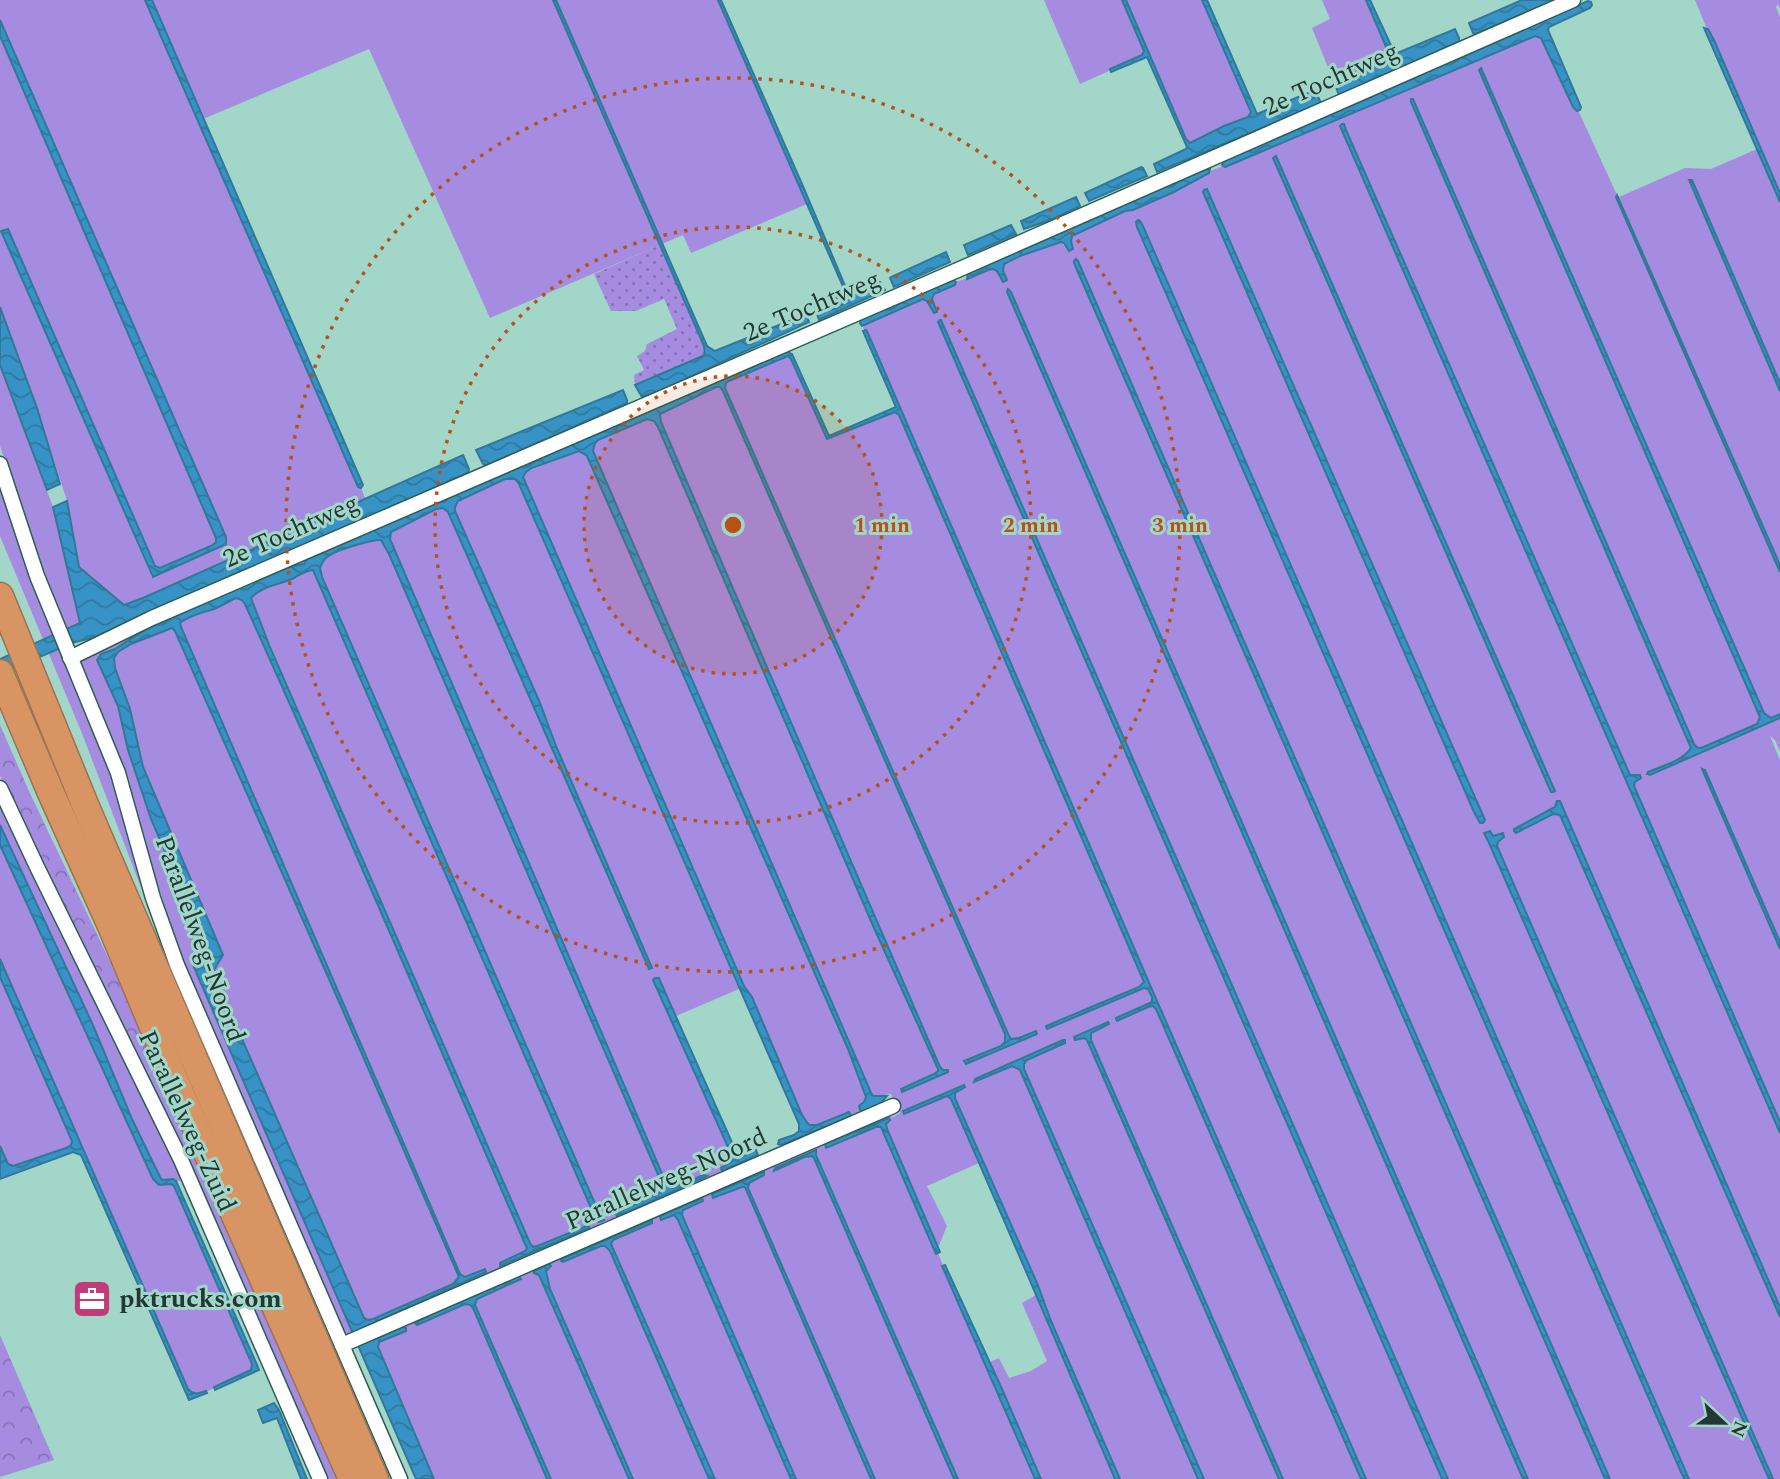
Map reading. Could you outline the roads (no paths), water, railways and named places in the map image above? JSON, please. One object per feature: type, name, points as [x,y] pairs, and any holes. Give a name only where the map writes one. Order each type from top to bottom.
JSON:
[{"type":"highway","points":[[0,596],[86,807],[375,1479]]},
{"type":"highway","points":[[3,680],[111,926],[180,1092],[352,1479]]},
{"type":"street","name":"2e Tochtweg","points":[[68,654],[960,269],[1573,0]]},
{"type":"street","name":"Parallelweg-Noord","points":[[0,464],[37,576],[118,773],[153,898],[177,965],[346,1344],[400,1479]]},
{"type":"street","name":"Parallelweg-Zuid","points":[[0,788],[181,1160],[320,1479]]},
{"type":"street","name":"Parallelweg-Noord","points":[[346,1344],[893,1107]]},
{"type":"water","points":[[145,0],[152,0],[363,485],[361,488],[358,487]]},
{"type":"water","points":[[553,0],[556,0],[707,346],[715,351],[806,314],[809,322],[642,397],[635,385],[705,355],[704,346]]},
{"type":"water","points":[[718,0],[721,0],[802,184],[846,288],[844,289]]},
{"type":"water","points":[[1122,0],[1126,0],[1190,143],[1248,117],[1251,112],[1202,0],[1207,0],[1257,114],[1315,90],[1321,103],[1157,172],[1154,164],[1187,147],[1147,57],[1111,72],[1110,69],[1142,55],[1144,51]]},
{"type":"water","points":[[1366,0],[1370,0],[1395,54],[1455,29],[1459,42],[1339,95],[1334,82],[1390,56]]},
{"type":"water","points":[[1522,0],[1554,0],[1473,33],[1469,23]]},
{"type":"water","points":[[1588,1],[1592,5],[1590,8],[1549,27],[1548,30],[1580,110],[1577,111],[1573,107],[1541,38],[1535,36],[1225,167],[1222,165],[1224,161]]},
{"type":"water","points":[[0,20],[226,537],[226,544],[153,577],[1,231],[8,229],[155,566],[160,568],[213,545],[216,538],[0,36]]},
{"type":"water","points":[[1704,28],[1708,29],[1714,40],[1780,193],[1780,202]]},
{"type":"water","points":[[1481,68],[1764,713],[1771,718],[1780,714],[1780,718],[1650,775],[1648,772],[1678,759],[1691,748],[1411,99],[1694,744],[1701,748],[1757,724],[1760,717],[1479,70]]},
{"type":"water","points":[[1342,124],[1630,775],[1640,775],[1641,778],[1634,786],[1780,1122],[1780,1133],[1340,126]]},
{"type":"water","points":[[1276,156],[1555,791],[1553,792],[1273,158]]},
{"type":"water","points":[[1141,167],[1147,176],[1089,201],[1085,193]]},
{"type":"water","points":[[1210,169],[1209,173],[1174,192],[1072,236],[1073,249],[1069,251],[1061,242],[1004,264],[1003,271],[1007,280],[1003,282],[993,269],[967,279],[970,272]]},
{"type":"water","points":[[1689,180],[1692,180],[1780,383],[1780,391]]},
{"type":"water","points":[[1207,189],[1485,820],[1483,823],[1480,823],[1474,812],[1203,192]]},
{"type":"water","points":[[1617,195],[1780,565],[1780,572],[1616,197]]},
{"type":"water","points":[[1076,197],[1080,206],[1024,229],[1021,221]]},
{"type":"water","points":[[1138,220],[1143,226],[1689,1479],[1684,1479],[1137,227]]},
{"type":"water","points":[[1011,225],[1016,234],[968,255],[964,245]]},
{"type":"water","points":[[946,252],[950,262],[894,287],[891,277]]},
{"type":"water","points":[[1076,259],[1610,1479],[1605,1479],[1074,263]]},
{"type":"water","points":[[953,280],[955,285],[934,294],[932,299],[937,312],[934,313],[923,299],[862,326],[860,323],[861,319]]},
{"type":"water","points":[[880,282],[885,290],[819,320],[815,308]]},
{"type":"water","points":[[1008,289],[1528,1479],[1523,1479],[1007,292]]},
{"type":"water","points":[[0,307],[37,408],[60,484],[47,490],[0,365]]},
{"type":"water","points":[[940,320],[1448,1479],[1442,1479],[938,322]]},
{"type":"water","points":[[863,331],[867,331],[1366,1479],[1361,1479],[1156,1009],[1153,1006],[1148,1007],[1117,1021],[1116,1018],[1152,1002],[1148,989],[1144,988],[1047,1029],[1046,1026],[1139,987],[1144,982],[899,415],[895,412],[827,439],[788,356],[729,381],[725,388],[1009,1036],[1011,1039],[1036,1031],[1037,1034],[966,1064],[964,1061],[1001,1046],[1005,1042],[1005,1034],[723,391],[716,387],[660,414],[661,422],[940,1067],[948,1070],[902,1092],[901,1089],[934,1074],[938,1069],[874,928],[658,427],[654,421],[647,419],[598,440],[593,451],[872,1095],[887,1096],[881,1103],[861,1113],[859,1106],[866,1097],[848,1049],[587,456],[579,451],[532,468],[523,477],[802,1115],[809,1125],[817,1125],[849,1112],[851,1116],[778,1144],[779,1140],[799,1131],[799,1124],[519,484],[515,479],[505,479],[458,501],[455,511],[652,968],[649,969],[448,512],[443,508],[436,509],[391,532],[390,539],[666,1183],[673,1188],[703,1175],[707,1176],[617,1217],[616,1213],[658,1194],[663,1190],[663,1186],[381,540],[353,546],[330,555],[320,568],[322,577],[604,1220],[599,1222],[591,1208],[313,570],[265,588],[251,598],[530,1243],[533,1247],[540,1245],[589,1225],[589,1228],[500,1266],[500,1263],[527,1248],[245,604],[236,598],[180,623],[460,1274],[465,1277],[485,1269],[486,1272],[369,1325],[369,1338],[373,1340],[406,1328],[406,1331],[379,1342],[378,1347],[434,1479],[416,1479],[193,965],[191,959],[194,954],[202,951],[205,945],[151,819],[128,750],[118,706],[97,660],[101,654],[115,649],[148,628],[285,568],[304,564],[307,559],[445,498],[787,352],[792,354],[829,436],[896,407]],"holes":[[[172,628],[459,1277],[453,1284],[373,1319],[364,1318],[218,984],[214,970],[223,955],[143,767],[130,709],[114,658],[131,644]]]},
{"type":"water","points":[[623,390],[627,403],[487,465],[483,464],[476,450]]},
{"type":"water","points":[[463,455],[468,473],[95,637],[72,643],[0,674],[0,659],[80,623],[53,507],[67,501],[79,567],[124,605]]},
{"type":"water","points":[[1702,769],[1705,770],[1780,942],[1780,949]]},
{"type":"water","points":[[1557,801],[1560,801],[1780,1307],[1780,1317],[1560,815],[1553,814],[1516,833],[1514,831],[1555,807]]},
{"type":"water","points":[[0,825],[92,1023],[132,1119],[161,1179],[176,1181],[258,1367],[259,1370],[215,1390],[214,1387],[251,1370],[252,1364],[174,1186],[159,1185],[153,1179],[0,845]]},
{"type":"water","points":[[1490,831],[1493,836],[1503,833],[1504,837],[1497,846],[1773,1479],[1769,1479],[1484,833]]},
{"type":"water","points":[[0,959],[188,1389],[194,1393],[207,1393],[189,1400],[81,1155],[73,1152],[0,1179],[0,1146],[8,1164],[13,1166],[66,1148],[72,1141],[0,977]]},
{"type":"water","points":[[659,978],[738,1156],[756,1150],[758,1155],[722,1171],[721,1168],[731,1162],[732,1156],[653,980]]},
{"type":"water","points":[[1108,1022],[1109,1024],[1091,1033],[1091,1040],[1283,1479],[1279,1479],[1087,1040],[1075,1040],[1074,1037]]},
{"type":"water","points":[[1063,1040],[1065,1043],[1027,1060],[1024,1069],[1204,1479],[1198,1479],[1020,1070],[1012,1066],[974,1082],[975,1079]]},
{"type":"water","points":[[964,1085],[965,1087],[955,1093],[955,1098],[1120,1479],[1115,1479],[951,1099],[947,1096],[904,1114],[903,1111]]},
{"type":"water","points":[[889,1118],[887,1129],[940,1252],[936,1254],[881,1127],[826,1148],[825,1144]]},
{"type":"water","points":[[816,1150],[958,1479],[954,1479],[814,1158],[805,1157],[774,1171],[775,1168]]},
{"type":"water","points":[[764,1172],[764,1175],[749,1183],[748,1188],[875,1479],[871,1479],[745,1187],[713,1198],[712,1194]]},
{"type":"water","points":[[702,1198],[703,1201],[683,1210],[682,1215],[796,1479],[791,1479],[678,1220],[674,1215],[661,1220],[660,1216]]},
{"type":"water","points":[[652,1220],[652,1223],[613,1240],[611,1244],[715,1479],[709,1479],[610,1251],[601,1246],[561,1261]]},
{"type":"water","points":[[549,1264],[551,1266],[546,1271],[550,1289],[633,1479],[629,1479],[539,1275],[534,1273]]},
{"type":"water","points":[[945,1265],[1041,1479],[1035,1479],[942,1266]]},
{"type":"water","points":[[519,1276],[521,1279],[477,1299],[475,1305],[551,1479],[547,1479],[473,1308],[465,1304],[417,1325],[415,1323]]},
{"type":"water","points":[[274,1403],[307,1479],[301,1479],[277,1418],[263,1423],[258,1410]]},
{"type":"place","name":"pktrucks.com","points":[[92,1299]]}]
